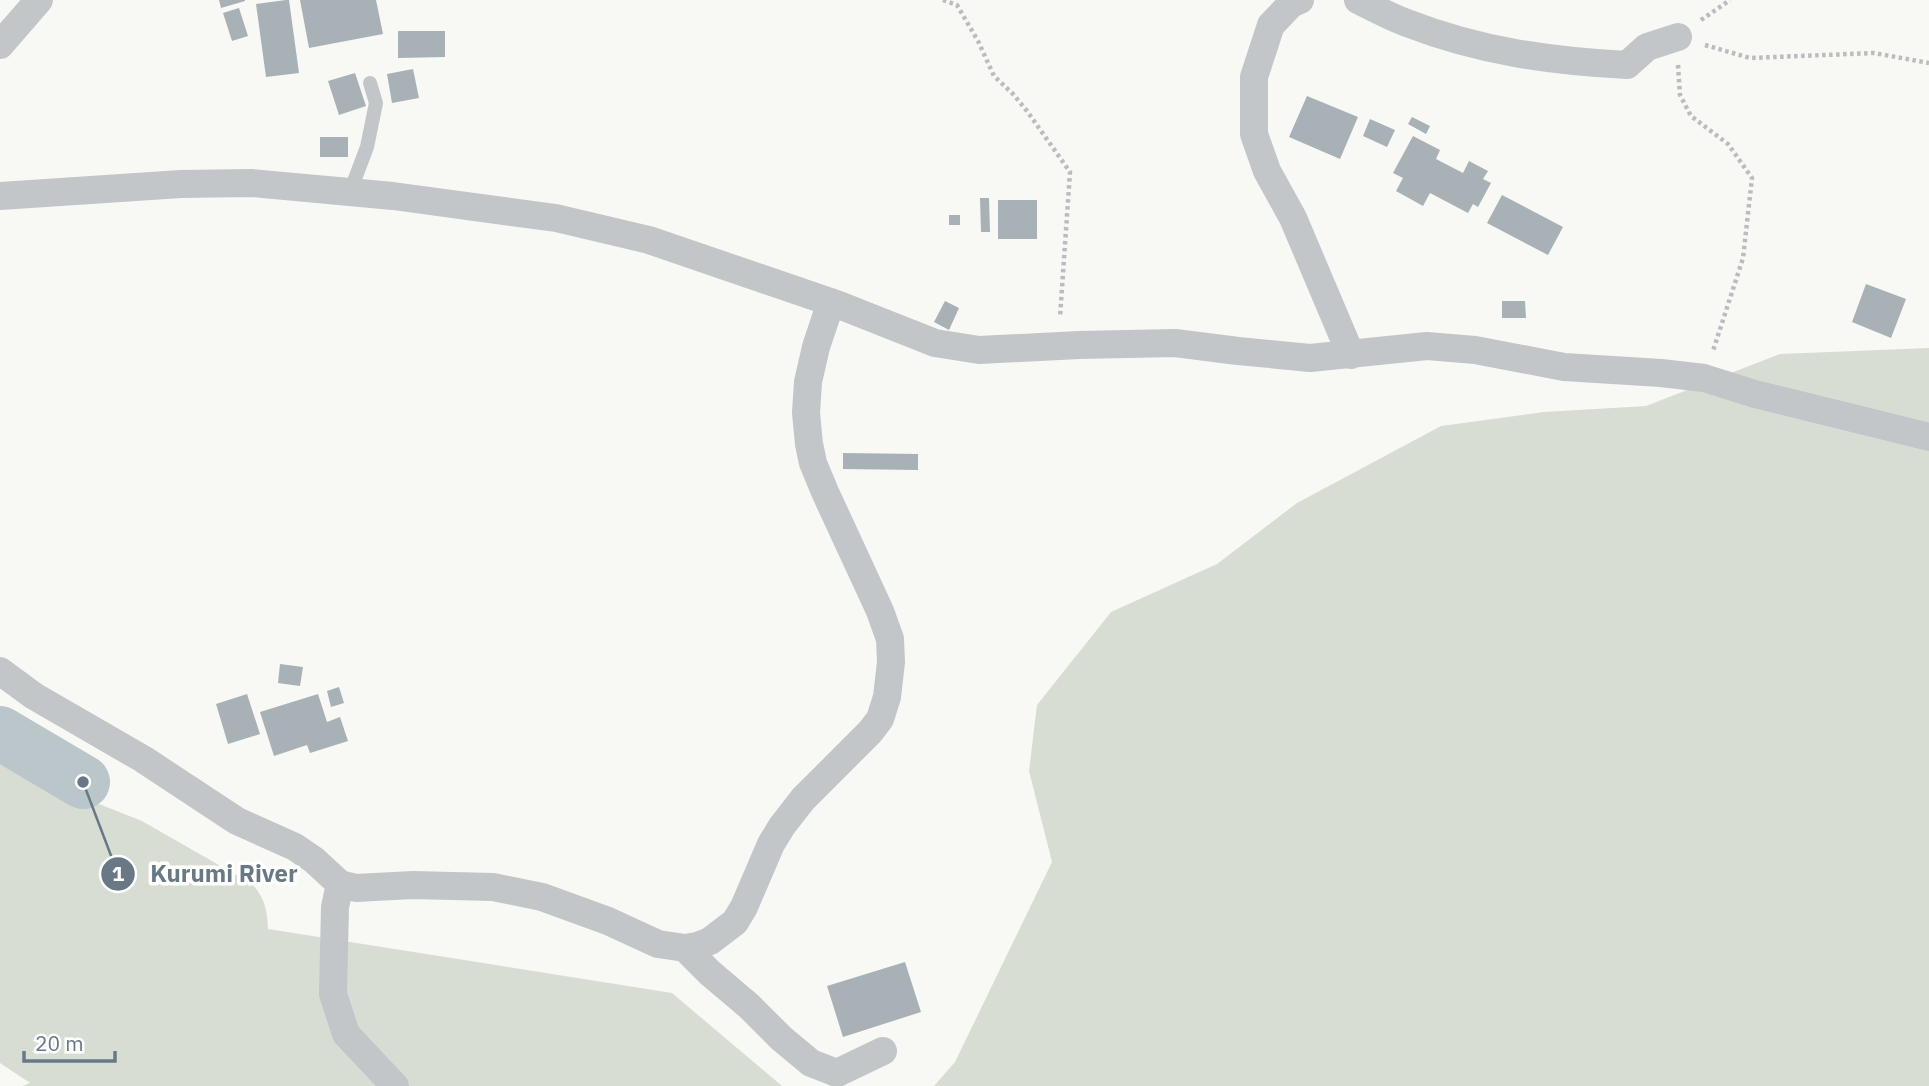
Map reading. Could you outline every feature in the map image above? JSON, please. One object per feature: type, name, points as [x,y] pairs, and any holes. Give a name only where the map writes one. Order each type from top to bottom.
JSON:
[{"type":"street","points":[[0,45],[39,0]]},
{"type":"street","points":[[1300,0],[1291,4],[1272,25],[1254,77],[1254,134],[1267,171],[1293,218],[1351,355]]},
{"type":"street","points":[[1359,0],[1404,22],[1437,34],[1528,57],[1627,65],[1647,47],[1678,37]]},
{"type":"street","points":[[0,196],[181,184],[251,183],[393,196],[556,218],[649,240],[831,302],[935,342],[979,350],[1175,342],[1310,358],[1427,346],[1475,350],[1564,367],[1703,378],[1755,394],[1929,437]]},
{"type":"street","points":[[0,671],[34,696],[143,759],[237,821],[295,847],[340,884],[356,888],[413,885],[493,887],[542,897],[608,921],[658,944],[685,948],[710,941],[735,922],[782,826],[803,799],[870,732],[880,719],[887,697],[890,681],[890,639],[813,463],[809,444],[806,413],[808,382],[831,302]]},
{"type":"street","points":[[340,884],[335,907],[333,994],[346,1034],[394,1086]]},
{"type":"street","points":[[685,948],[811,1063],[837,1073],[883,1051]]},
{"type":"lane","points":[[350,192],[367,147],[376,103],[370,83]]},
{"type":"path","points":[[943,0],[957,5],[978,41],[993,76],[1013,94],[1070,172],[1058,346]]},
{"type":"path","points":[[1678,37],[1730,0]]},
{"type":"path","points":[[1678,37],[1750,58],[1874,53],[1929,63]]},
{"type":"path","points":[[1678,37],[1680,95],[1691,116],[1728,145],[1752,178],[1743,258],[1703,378]]},
{"type":"shaded area","points":[[1929,348],[1929,1086],[934,1086],[955,1062],[1052,862],[1029,771],[1037,705],[1111,612],[1217,564],[1297,503],[1441,426],[1544,412],[1646,406],[1780,354]]},
{"type":"shaded area","points":[[0,760],[51,785],[142,821],[252,884],[264,905],[268,929],[672,993],[782,1086],[22,1086],[30,1083],[0,1063]]},
{"type":"building","points":[[219,0],[245,0],[245,1],[221,8]]},
{"type":"building","points":[[289,0],[299,73],[266,77],[256,4]]},
{"type":"building","points":[[300,0],[376,0],[383,34],[309,48]]},
{"type":"building","points":[[239,8],[248,36],[232,41],[223,13]]},
{"type":"building","points":[[398,31],[445,31],[445,57],[398,58]]},
{"type":"building","points":[[413,69],[419,98],[392,103],[387,74]]},
{"type":"building","points":[[355,73],[366,106],[339,115],[328,81]]},
{"type":"building","points":[[1307,96],[1358,117],[1340,159],[1289,137]]},
{"type":"building","points":[[1412,117],[1430,126],[1426,134],[1408,124]]},
{"type":"building","points":[[1370,119],[1395,130],[1387,147],[1363,136]]},
{"type":"building","points":[[1413,136],[1440,150],[1436,159],[1463,173],[1469,161],[1488,171],[1483,179],[1491,183],[1478,207],[1473,204],[1468,213],[1430,193],[1423,206],[1396,191],[1403,178],[1393,173]]},
{"type":"building","points":[[320,137],[348,137],[348,157],[320,157]]},
{"type":"building","points":[[1502,195],[1563,227],[1548,255],[1487,223]]},
{"type":"building","points":[[980,198],[989,198],[990,232],[981,232]]},
{"type":"building","points":[[998,200],[1037,200],[1037,239],[998,239]]},
{"type":"building","points":[[949,215],[960,215],[960,225],[949,225]]},
{"type":"building","points":[[1866,284],[1906,299],[1891,338],[1852,322]]},
{"type":"building","points":[[945,301],[959,308],[949,330],[934,322]]},
{"type":"building","points":[[1502,301],[1525,301],[1526,318],[1502,318]]},
{"type":"building","points":[[843,453],[918,454],[918,470],[843,469]]},
{"type":"building","points":[[280,664],[303,667],[300,686],[278,683]]},
{"type":"building","points":[[339,687],[344,703],[331,707],[327,691]]},
{"type":"building","points":[[247,694],[260,734],[228,744],[216,704]]},
{"type":"building","points":[[318,694],[327,722],[340,717],[348,741],[310,753],[307,745],[274,756],[260,712]]},
{"type":"building","points":[[905,962],[921,1012],[843,1037],[827,986]]},
{"type":"waterway","points":[[0,733],[83,782]]},
{"type":"place","name":"Kurumi River","points":[[83,782]]}]
